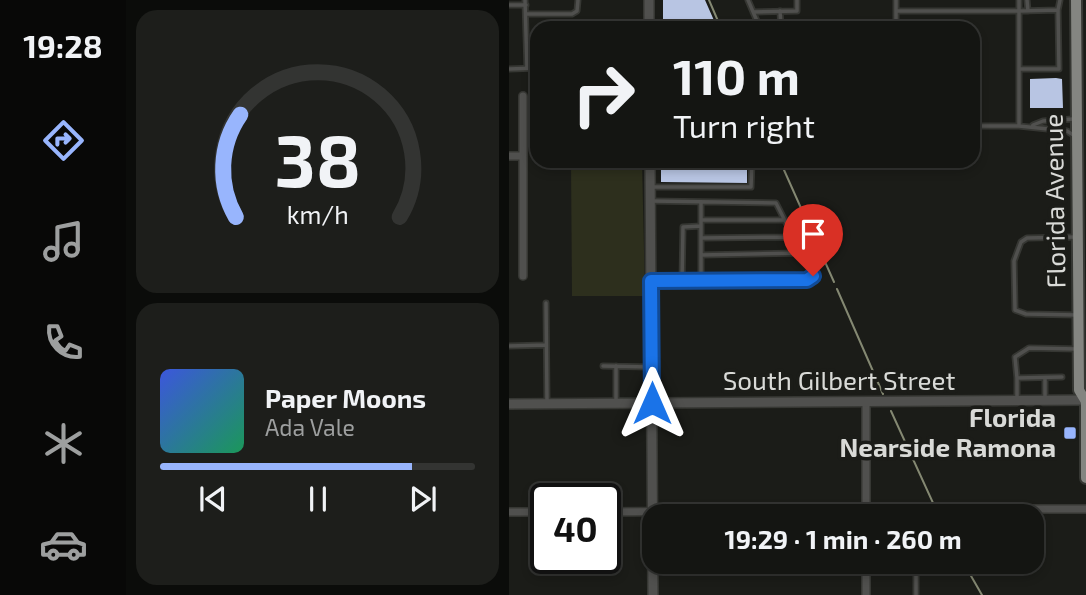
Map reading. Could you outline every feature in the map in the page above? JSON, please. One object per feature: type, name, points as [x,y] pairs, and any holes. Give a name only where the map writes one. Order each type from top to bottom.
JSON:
[{"type":"main road","name":"Florida Avenue","points":[[1076,0],[1077,138],[1082,188],[1078,237],[1079,390],[1086,400],[1086,478]]},
{"type":"main road","points":[[1078,237],[1084,252],[1086,292]]},
{"type":"street","points":[[649,0],[649,21]]},
{"type":"street","points":[[523,96],[523,276]]},
{"type":"street","points":[[509,156],[523,156]]},
{"type":"street","points":[[650,168],[653,504]]},
{"type":"street","name":"South Gilbert Street","points":[[509,404],[1086,400]]},
{"type":"street","points":[[866,401],[866,504]]},
{"type":"street","points":[[1044,509],[1086,509]]},
{"type":"street","points":[[509,512],[530,512]]},
{"type":"street","points":[[621,512],[642,512]]},
{"type":"street","points":[[653,574],[653,595]]},
{"type":"street","points":[[866,574],[866,595]]},
{"type":"lane","points":[[526,14],[572,14],[577,11],[578,0]]},
{"type":"lane","points":[[748,0],[757,21]]},
{"type":"lane","points":[[753,12],[797,11],[797,0]]},
{"type":"lane","points":[[896,0],[896,21]]},
{"type":"lane","points":[[1019,0],[1019,126]]},
{"type":"lane","points":[[1027,0],[1028,11]]},
{"type":"lane","points":[[1019,69],[1059,69],[1060,0]]},
{"type":"lane","points":[[509,5],[526,3],[527,68],[509,69]]},
{"type":"lane","points":[[896,11],[1058,10]]},
{"type":"lane","points":[[780,11],[781,21]]},
{"type":"lane","points":[[980,126],[1019,126],[1077,119]]},
{"type":"lane","points":[[1031,125],[1044,130],[1067,131],[1077,138]]},
{"type":"lane","points":[[650,187],[751,187],[752,168]]},
{"type":"lane","points":[[650,201],[776,203],[813,276],[807,280],[651,281]]},
{"type":"lane","points":[[701,202],[701,281]]},
{"type":"lane","points":[[701,220],[785,220]]},
{"type":"lane","points":[[682,281],[682,227],[701,226]]},
{"type":"lane","points":[[701,238],[793,237]]},
{"type":"lane","points":[[1078,237],[1027,238],[1021,242],[1014,261],[1015,310],[1026,314],[1079,315]]},
{"type":"lane","points":[[701,254],[801,253]]},
{"type":"lane","points":[[546,303],[547,403]]},
{"type":"lane","points":[[509,346],[546,345]]},
{"type":"lane","points":[[1017,400],[1015,357],[1029,348],[1079,349]]},
{"type":"lane","points":[[603,366],[652,367]]},
{"type":"lane","points":[[616,366],[616,403]]},
{"type":"lane","points":[[1017,377],[1062,377]]},
{"type":"lane","points":[[1045,377],[1045,400]]},
{"type":"lane","points":[[916,574],[916,595]]},
{"type":"green space","points":[[571,168],[642,168],[645,296],[572,296]]},
{"type":"building","points":[[663,0],[705,0],[714,21],[663,21]]},
{"type":"building","points":[[1030,79],[1062,79],[1063,108],[1030,108]]},
{"type":"building","points":[[661,168],[747,168],[747,183],[661,182]]},
{"type":"waterway","points":[[709,0],[718,21]]},
{"type":"waterway","points":[[783,168],[834,282]]},
{"type":"waterway","points":[[837,289],[883,394]]},
{"type":"waterway","points":[[891,411],[934,504]]},
{"type":"waterway","points":[[970,574],[982,595]]},
{"type":"place","name":"Florida Nearside Ramona","points":[[1070,433]]},
{"type":"route","points":[[652,403],[651,281],[807,280],[813,276]]}]
